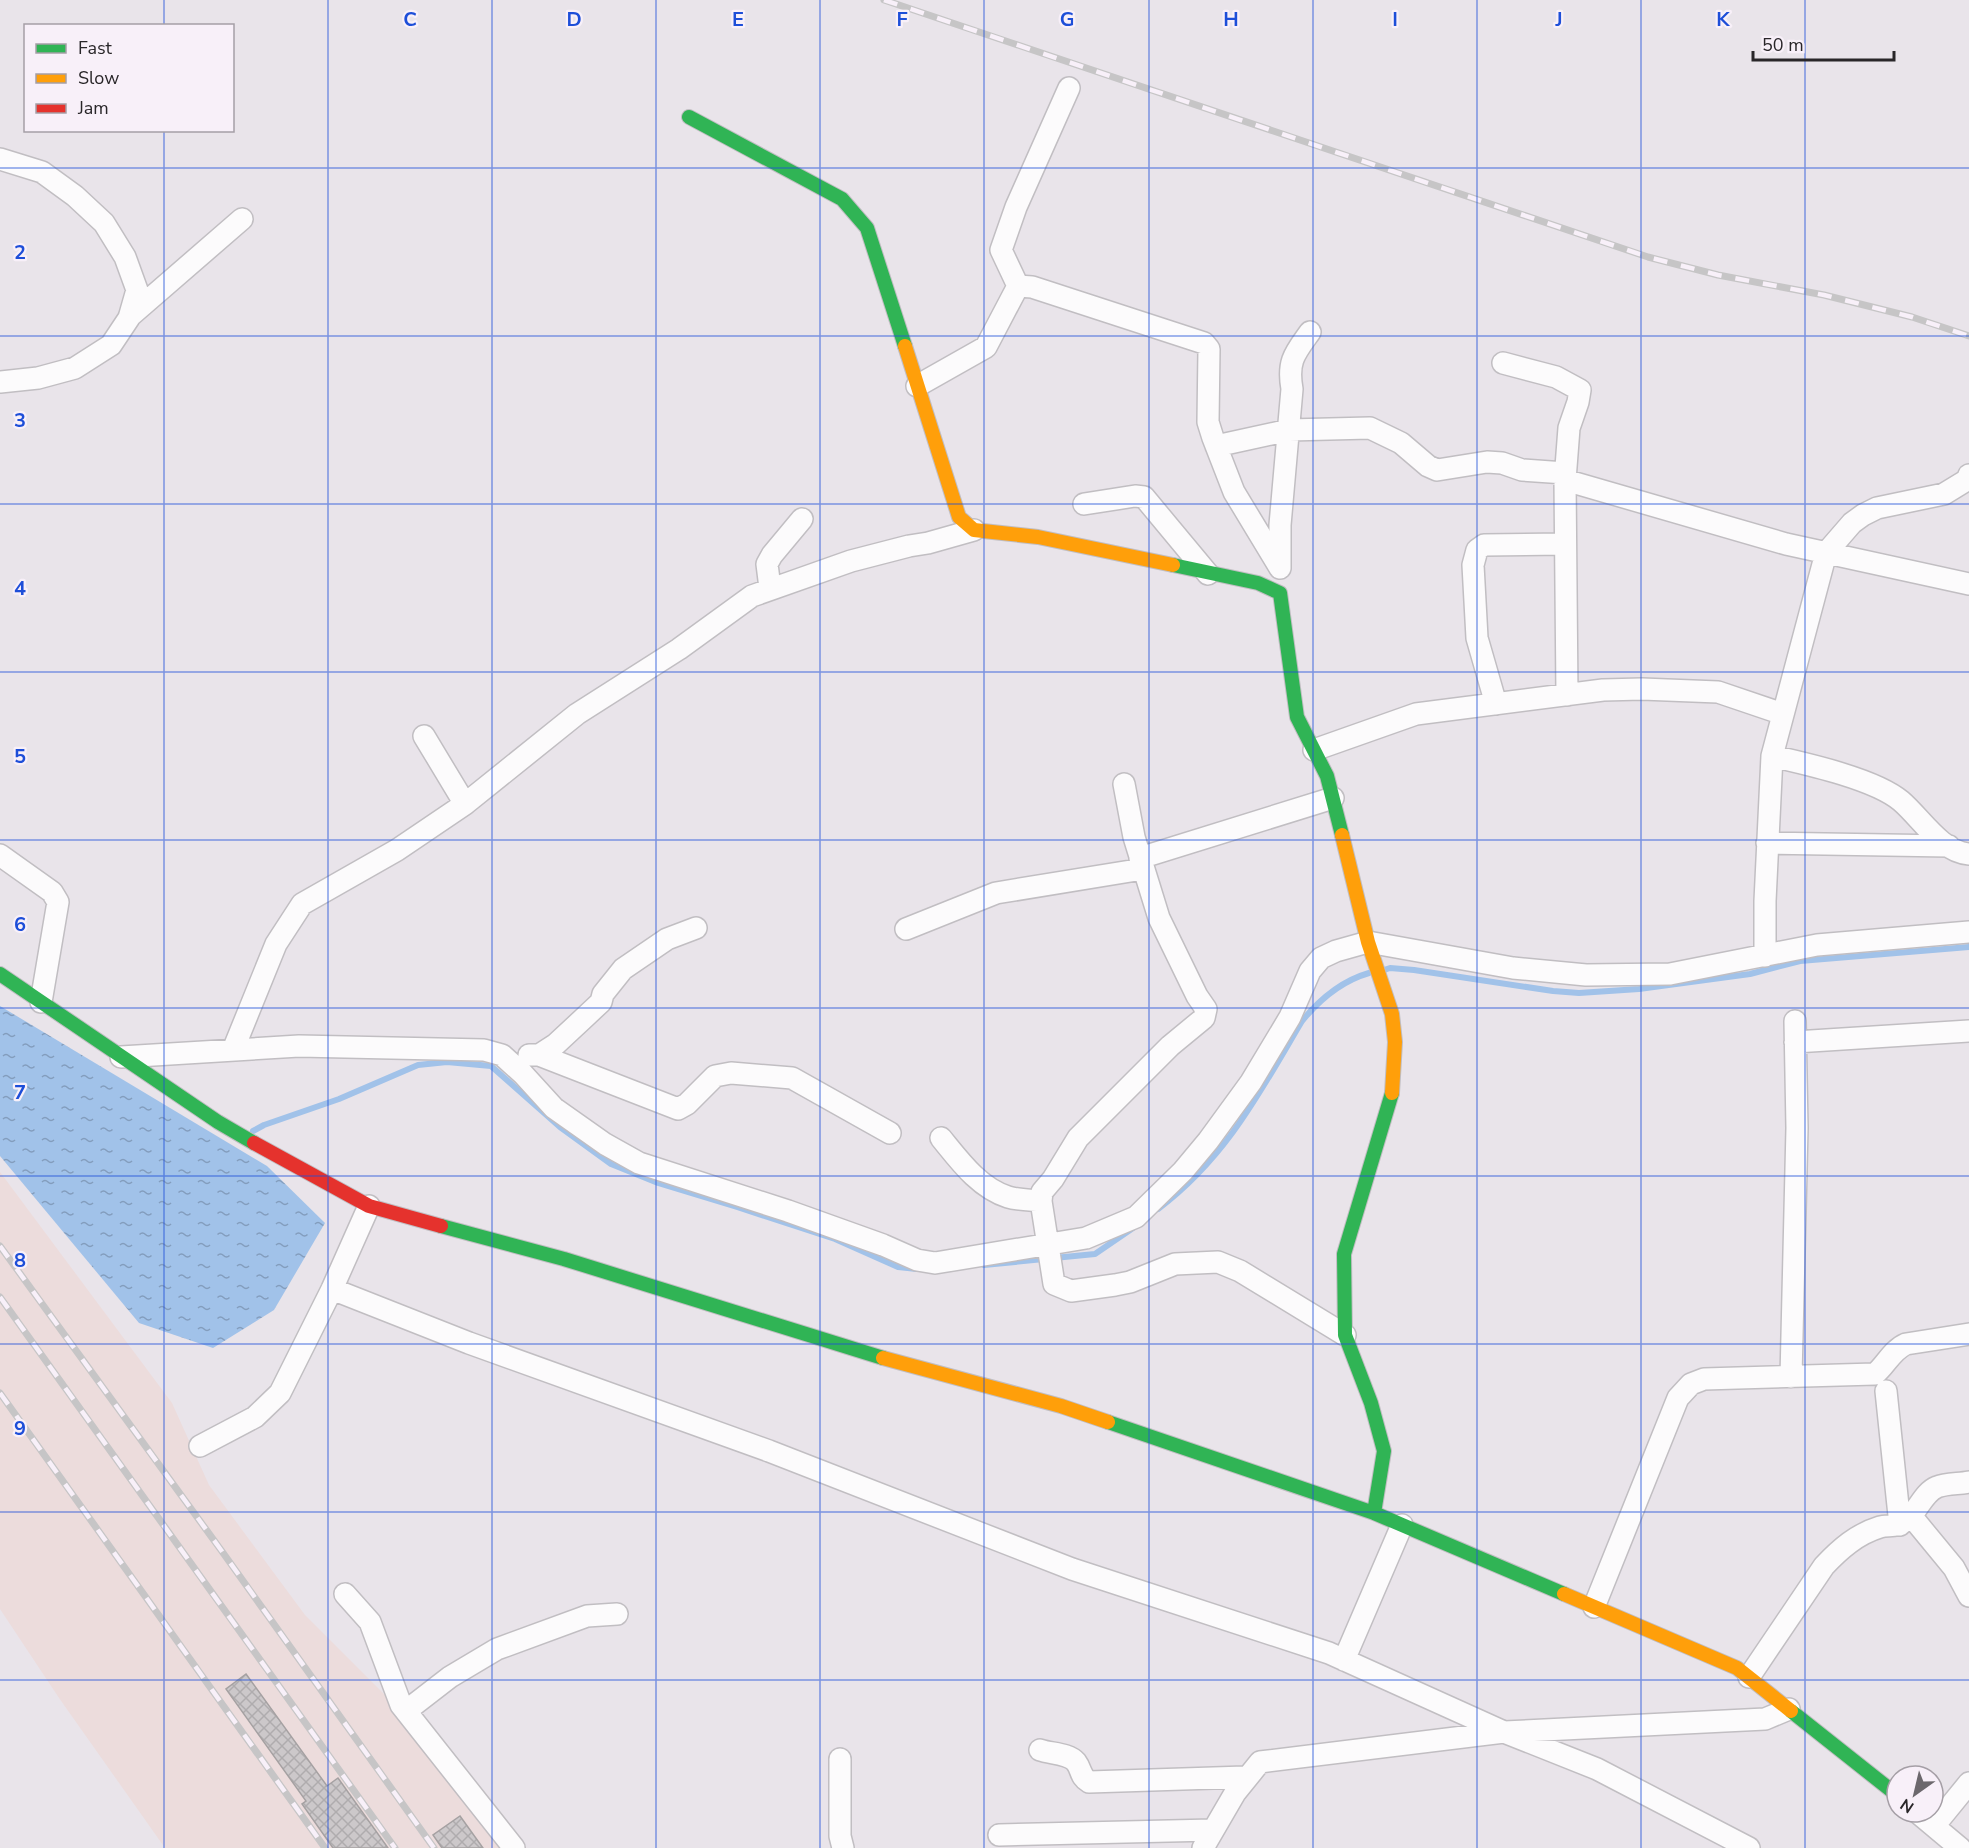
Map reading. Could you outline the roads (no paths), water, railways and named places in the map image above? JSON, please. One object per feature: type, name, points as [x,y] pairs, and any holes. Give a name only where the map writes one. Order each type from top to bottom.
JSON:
[{"type":"street","points":[[1018,286],[1001,250],[1016,207],[1069,88]]},
{"type":"street","points":[[689,117],[842,199],[867,228],[959,517],[974,530]]},
{"type":"street","points":[[0,159],[42,172],[75,196],[104,223],[125,257],[137,290],[129,318]]},
{"type":"street","points":[[0,382],[38,378],[75,368],[111,345],[129,318],[242,219]]},
{"type":"street","points":[[917,386],[986,347],[1018,286]]},
{"type":"street","points":[[1018,286],[1032,287],[1204,343],[1209,349],[1208,422],[1216,446],[1234,492],[1280,568]]},
{"type":"street","points":[[1310,332],[1293,356],[1289,373],[1292,389],[1280,525],[1280,592],[1297,717],[1327,776],[1352,882],[1392,1014],[1395,1042],[1392,1094],[1344,1254],[1345,1335],[1371,1403],[1384,1451],[1374,1513]]},
{"type":"street","points":[[1503,363],[1556,377],[1580,390],[1569,428],[1565,476],[1567,695]]},
{"type":"street","points":[[1216,446],[1289,430],[1370,428],[1401,443],[1428,466],[1437,470],[1487,462],[1565,476],[1786,544],[1969,584]]},
{"type":"street","points":[[1765,956],[1767,843],[1772,756],[1826,553],[1852,523],[1863,515],[1877,508],[1944,494],[1969,476]]},
{"type":"street","points":[[1084,504],[1135,496],[1144,497],[1208,574]]},
{"type":"street","points":[[770,588],[767,564],[802,519]]},
{"type":"street","points":[[232,1050],[276,944],[302,904],[384,859],[465,804],[577,714],[679,649],[752,596],[770,588],[851,561],[974,530],[1038,537],[1258,584],[1280,592]]},
{"type":"street","points":[[1496,704],[1477,638],[1473,565],[1477,550],[1484,545],[1565,544]]},
{"type":"street","points":[[1314,750],[1416,714],[1603,690],[1718,692],[1783,714]]},
{"type":"street","points":[[424,736],[465,804]]},
{"type":"street","points":[[1772,756],[1818,767],[1883,789],[1901,801],[1949,846],[1962,854],[1969,854]]},
{"type":"street","points":[[1124,784],[1142,863],[1163,926],[1197,996],[1206,1009],[1204,1017],[1170,1046],[1078,1138],[1053,1179],[1042,1192],[1041,1201],[1054,1284],[1071,1291],[1130,1282],[1175,1264],[1218,1262],[1240,1271],[1345,1335]]},
{"type":"street","points":[[906,929],[996,894],[1142,863],[1333,798]]},
{"type":"street","points":[[1767,843],[1949,846]]},
{"type":"street","points":[[0,855],[51,892],[58,902],[41,1002]]},
{"type":"street","points":[[538,1054],[556,1044],[601,1002],[603,994],[623,969],[667,939],[696,928]]},
{"type":"street","points":[[502,1055],[554,1108],[605,1144],[639,1162],[788,1211],[883,1245],[916,1260],[935,1263],[1048,1248],[1086,1238],[1136,1217],[1154,1201],[1208,1141],[1251,1082],[1290,1017],[1310,971],[1321,957],[1336,951],[1371,949],[1513,969],[1586,975],[1670,974],[1817,945],[1969,932]]},
{"type":"street","points":[[0,974],[218,1122],[304,1172],[369,1206],[564,1259],[884,1358],[1061,1406],[1374,1513],[1737,1668],[1885,1785]]},
{"type":"street","points":[[1791,1377],[1797,1128],[1795,1021]]},
{"type":"street","points":[[1796,1042],[1969,1031]]},
{"type":"street","points":[[121,1057],[298,1046],[467,1048],[502,1055],[538,1054],[678,1109],[687,1104],[715,1076],[731,1073],[792,1078],[890,1133]]},
{"type":"street","points":[[941,1138],[963,1166],[992,1189],[1008,1197],[1041,1201]]},
{"type":"street","points":[[200,1446],[255,1417],[276,1398],[332,1289],[369,1206]]},
{"type":"street","points":[[332,1289],[469,1342],[769,1451],[1072,1569],[1318,1649],[1504,1732],[1597,1769],[1749,1848]]},
{"type":"street","points":[[1594,1607],[1678,1398],[1685,1389],[1704,1379],[1875,1374],[1886,1365],[1897,1348],[1906,1344],[1969,1334]]},
{"type":"street","points":[[1886,1391],[1906,1521],[1954,1568],[1969,1596]]},
{"type":"street","points":[[1749,1677],[1824,1566],[1837,1552],[1858,1536],[1882,1526],[1906,1521],[1936,1487],[1969,1482]]},
{"type":"street","points":[[1344,1660],[1402,1525]]},
{"type":"street","points":[[345,1594],[370,1623],[401,1705],[514,1848]]},
{"type":"street","points":[[406,1711],[450,1677],[497,1649],[587,1616],[616,1614]]},
{"type":"street","points":[[999,1834],[1208,1839],[1245,1777],[1260,1762],[1504,1732],[1765,1719],[1789,1709]]},
{"type":"street","points":[[1040,1750],[1066,1756],[1076,1762],[1083,1779],[1089,1782],[1245,1777]]},
{"type":"street","points":[[840,1759],[840,1836],[843,1848]]},
{"type":"street","points":[[1934,1826],[1969,1783]]},
{"type":"street","points":[[1932,1824],[1960,1848]]},
{"type":"water","points":[[0,1006],[267,1166],[325,1223],[274,1310],[213,1348],[139,1323],[0,1156]]},
{"type":"waterway","points":[[1384,970],[1390,968],[1414,970],[1579,993],[1639,989],[1750,974],[1800,961],[1969,947]]},
{"type":"waterway","points":[[1158,1209],[1182,1189],[1222,1146],[1256,1098],[1309,1013],[1340,986],[1369,973]]},
{"type":"waterway","points":[[253,1131],[339,1099],[418,1065],[447,1062],[491,1066],[560,1127],[611,1164],[658,1183],[835,1239],[898,1267],[917,1269]]},
{"type":"waterway","points":[[984,1265],[1095,1254],[1133,1228]]},
{"type":"railway","points":[[884,0],[1648,257],[1718,275],[1824,295],[1912,317],[1969,336]]},
{"type":"railway","points":[[0,1246],[434,1848]]},
{"type":"railway","points":[[0,1297],[395,1848]]},
{"type":"railway","points":[[0,1393],[325,1848]]}]
